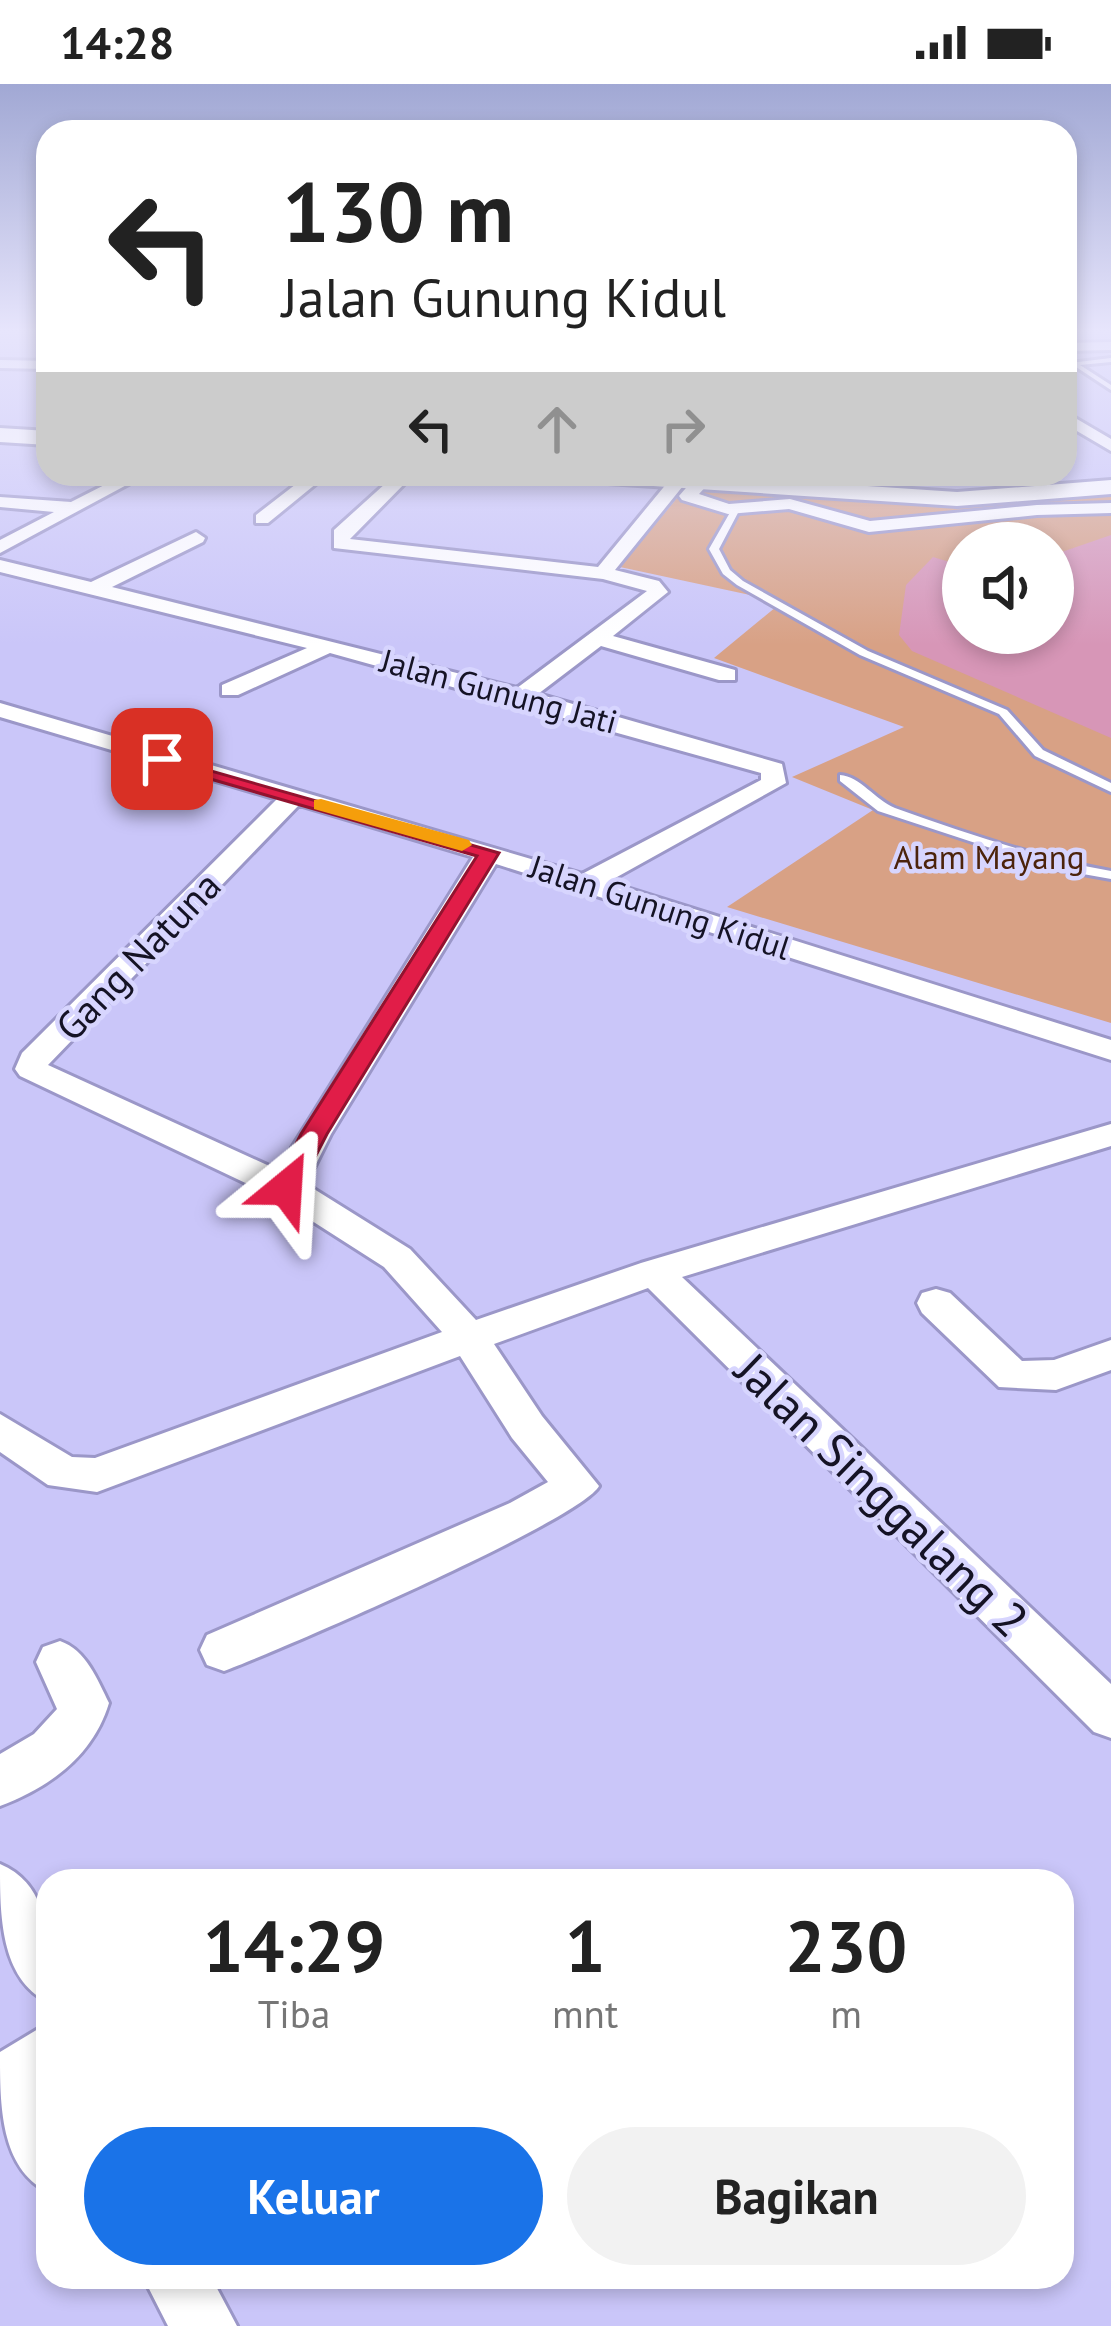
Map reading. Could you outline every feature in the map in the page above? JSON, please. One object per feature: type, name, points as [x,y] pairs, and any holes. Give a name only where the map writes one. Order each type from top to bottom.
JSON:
[{"type":"street","points":[[0,547],[117,486]]},
{"type":"street","points":[[262,519],[305,486]]},
{"type":"street","points":[[393,486],[340,535],[340,544],[603,573],[652,585],[658,592],[521,696]]},
{"type":"street","points":[[603,573],[686,486]]},
{"type":"street","points":[[691,486],[688,496],[736,509],[790,504],[876,527],[1037,510],[1111,508]]},
{"type":"street","points":[[785,486],[957,499],[1111,488]]},
{"type":"street","points":[[0,502],[78,508]]},
{"type":"street","points":[[91,590],[196,538]]},
{"type":"street","name":"Jalan Gunung Jati","points":[[0,566],[521,696],[763,763],[777,776],[774,783],[585,883]]},
{"type":"street","points":[[597,638],[727,675]]},
{"type":"street","points":[[230,690],[327,646]]},
{"type":"street","name":"Jalan Gunung Kidul","points":[[0,710],[489,853],[1111,1050]]},
{"type":"street","name":"Gang Natuna","points":[[224,1650],[526,1516],[577,1486],[527,1427],[468,1336],[397,1258],[286,1188],[31,1069],[33,1060],[293,796]]},
{"type":"street","points":[[286,1188],[314,1134],[489,853]]},
{"type":"street","points":[[0,1054],[31,1069]]},
{"type":"street","points":[[0,1430],[39,1459],[73,1476],[117,1469],[228,1423],[654,1272],[1111,1135]]},
{"type":"street","name":"Jalan Singgalang 2","points":[[654,1272],[1111,1716]]},
{"type":"street","points":[[936,1303],[1013,1376],[1056,1375],[1111,1355]]},
{"type":"street","points":[[0,1782],[66,1739],[78,1725],[83,1703],[60,1662]]},
{"type":"street","points":[[0,1891],[36,1953]]},
{"type":"street","points":[[36,2062],[0,2087],[36,2142]]},
{"type":"street","points":[[182,2289],[204,2326]]},
{"type":"lane","points":[[736,509],[714,549],[726,572],[740,583],[864,653],[1003,712],[1039,754],[1111,788]]},
{"type":"lane","points":[[844,778],[883,808],[1060,866],[1111,874]]},
{"type":"green space","name":"Alam Mayang","points":[[687,486],[946,504],[1111,492],[1111,1023],[727,907],[873,810],[792,777],[904,727],[714,658],[782,602],[620,567]]},
{"type":"shaded area","points":[[1111,535],[1111,738],[912,651],[899,635],[906,585],[933,557],[942,560],[942,654],[1074,654],[1074,548]]},
{"type":"slow traffic","points":[[321,805],[462,845]]},
{"type":"route","points":[[162,759],[489,853],[314,1134],[286,1188]]}]
